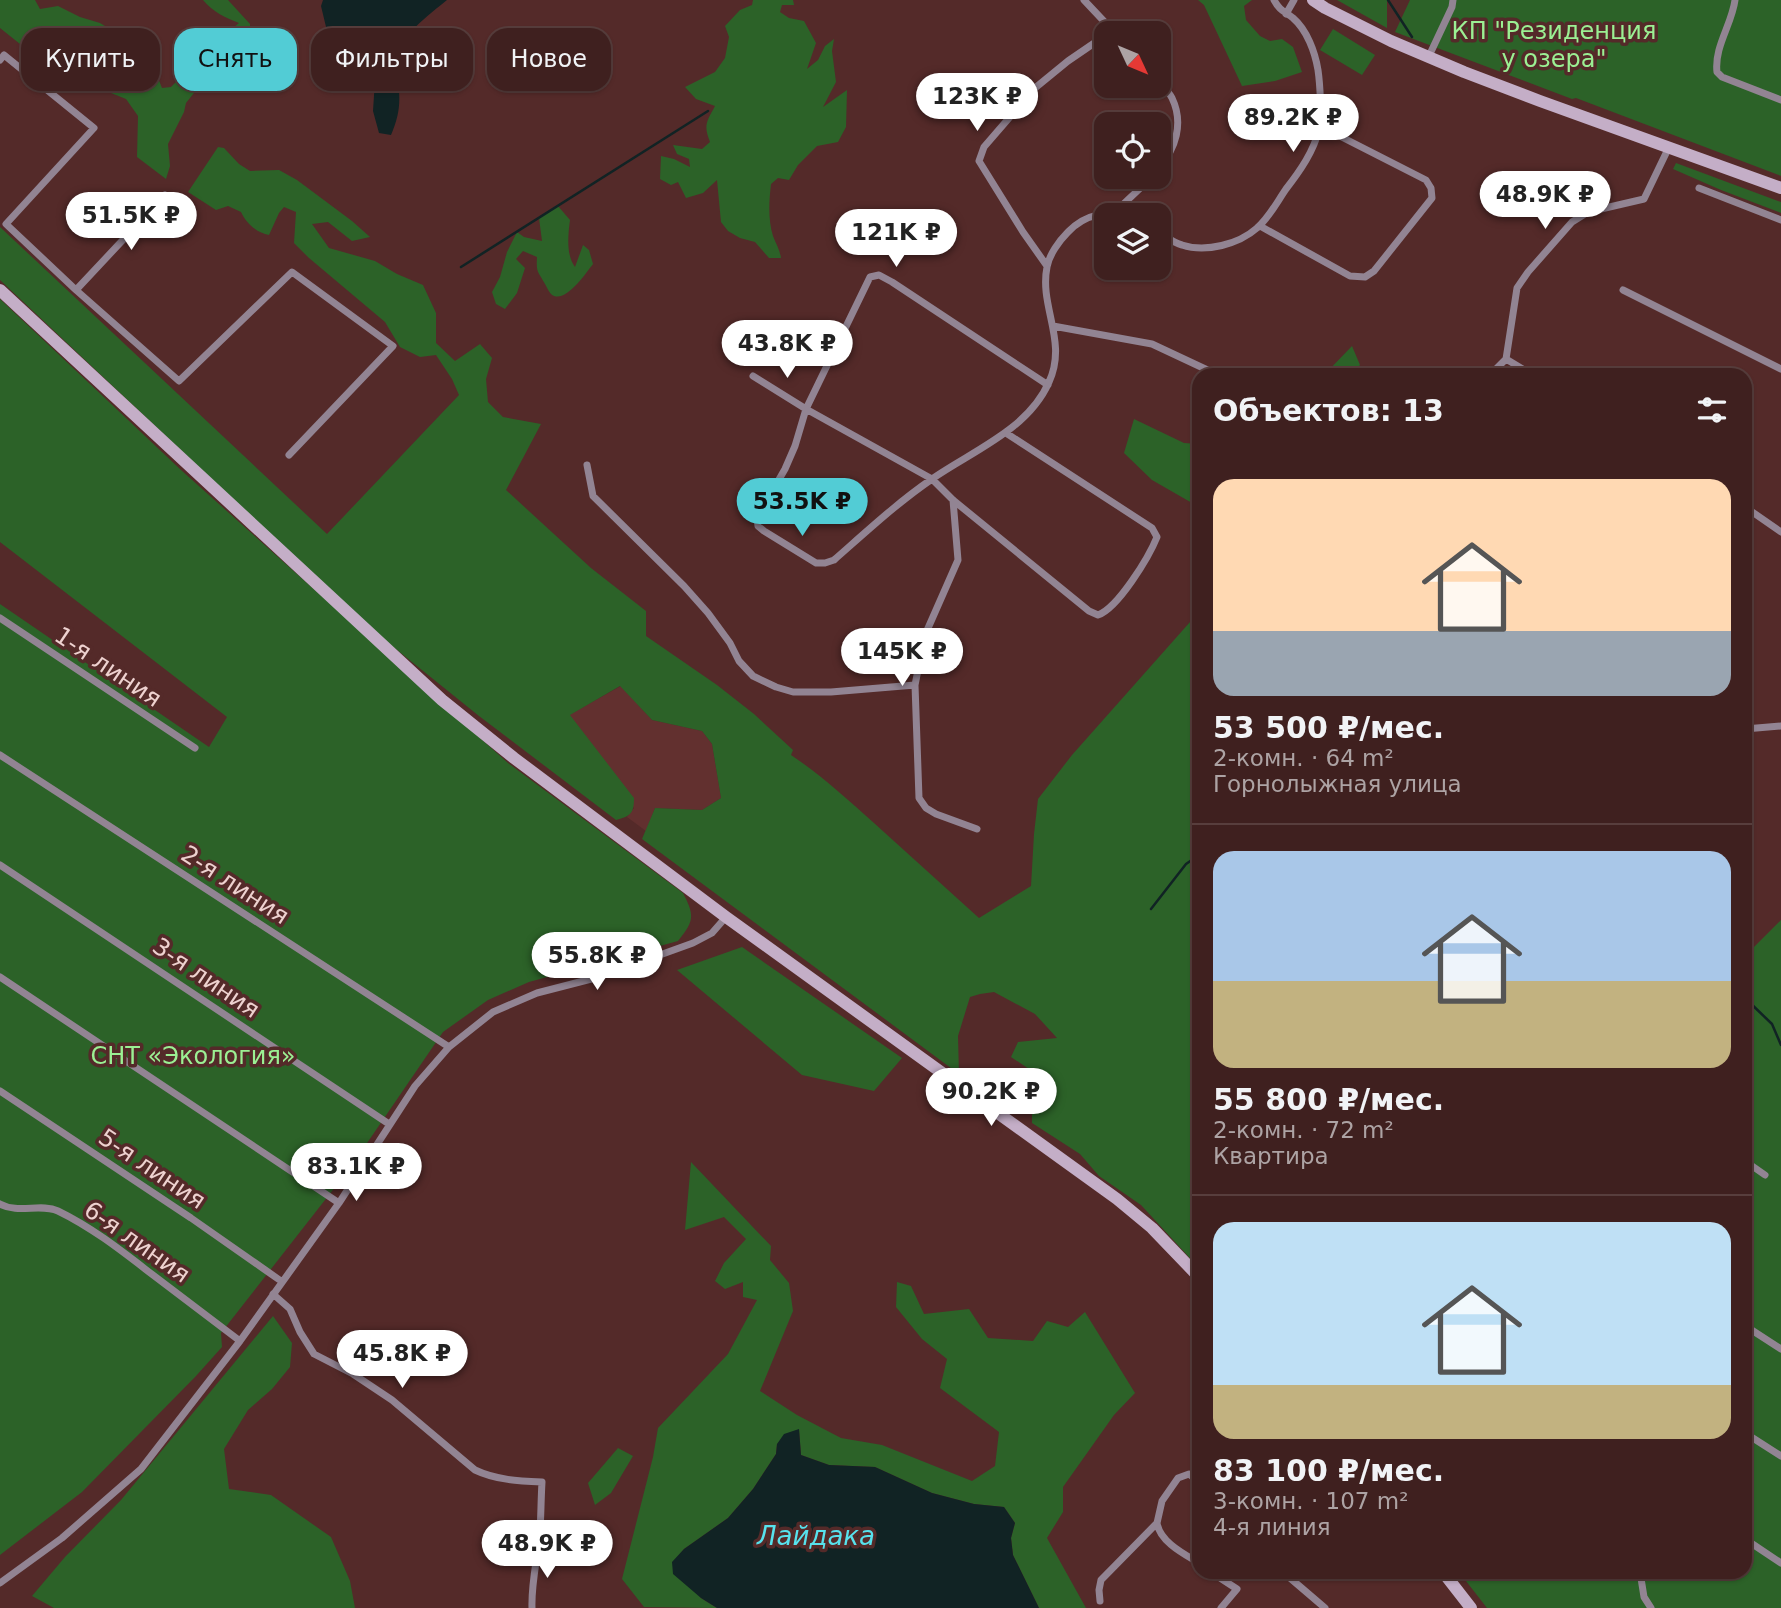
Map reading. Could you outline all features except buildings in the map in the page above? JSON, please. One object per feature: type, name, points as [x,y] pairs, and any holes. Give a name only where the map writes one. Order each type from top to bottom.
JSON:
[{"type":"main road","points":[[1313,0],[1391,41],[1464,72],[1781,188]]},
{"type":"main road","points":[[0,290],[442,700],[514,758],[726,917],[1117,1199],[1152,1228],[1192,1269]]},
{"type":"main road","points":[[1448,1579],[1471,1608]]},
{"type":"street","points":[[1084,0],[1101,21]]},
{"type":"street","points":[[1171,239],[1182,245],[1210,247],[1243,239],[1260,226],[1298,174],[1315,145],[1320,126],[1317,69],[1303,29],[1279,9],[1274,0]]},
{"type":"street","points":[[1286,14],[1294,0]]},
{"type":"street","points":[[1429,56],[1452,4],[1459,0]]},
{"type":"street","points":[[1735,0],[1718,53],[1717,72],[1722,77],[1781,100]]},
{"type":"street","points":[[1047,266],[979,161],[984,147],[1035,88],[1094,44]]},
{"type":"street","points":[[1,56],[94,128],[6,224],[179,382],[292,272],[393,346],[289,455]]},
{"type":"street","points":[[1171,96],[1178,119],[1176,139],[1171,151]]},
{"type":"street","points":[[1260,226],[1350,276],[1365,278],[1374,271],[1432,198],[1432,188],[1426,180],[1320,126]]},
{"type":"street","points":[[1497,368],[1506,359],[1517,289],[1528,272],[1572,222],[1588,212],[1644,199],[1669,147]]},
{"type":"street","points":[[1699,188],[1781,220]]},
{"type":"street","points":[[1123,203],[1138,189]]},
{"type":"street","points":[[76,290],[165,195]]},
{"type":"street","points":[[1048,385],[892,282],[878,275],[870,277],[806,409],[785,469],[757,518],[758,526],[816,563],[834,560],[894,507],[1022,420],[1048,385],[1055,368],[1057,351],[1046,288],[1047,266],[1059,241],[1074,226],[1094,215]]},
{"type":"street","points":[[1623,290],[1781,369]]},
{"type":"street","points":[[1053,326],[1152,344],[1203,368]]},
{"type":"street","points":[[1506,359],[1521,368]]},
{"type":"street","points":[[753,376],[806,409],[932,479],[953,500],[1088,611],[1098,615],[1106,612],[1152,550],[1157,537],[1152,527],[1006,433]]},
{"type":"street","points":[[586,465],[593,496],[708,613],[730,643],[739,661],[753,676],[793,692],[831,692],[915,685]]},
{"type":"street","points":[[953,500],[958,560],[925,635],[915,685],[919,798],[926,808],[936,814],[977,829]]},
{"type":"street","points":[[1752,512],[1781,532]]},
{"type":"street","name":"1-я линия","points":[[0,618],[195,748]]},
{"type":"street","points":[[1752,728],[1781,726]]},
{"type":"street","name":"2-я линия","points":[[0,755],[449,1047]]},
{"type":"street","name":"3-я линия","points":[[0,865],[390,1124]]},
{"type":"street","points":[[0,1583],[62,1538],[141,1469],[240,1341],[339,1203],[415,1086],[449,1047],[493,1012],[537,993],[598,977],[693,943],[712,933],[726,917]]},
{"type":"street","points":[[0,976],[339,1203]]},
{"type":"street","name":"5-я линия","points":[[0,1091],[191,1217],[281,1281]]},
{"type":"street","points":[[1752,1166],[1765,1175]]},
{"type":"street","name":"6-я линия","points":[[0,1204],[5,1207],[52,1208],[80,1222],[240,1341]]},
{"type":"street","points":[[273,1294],[290,1309],[314,1354],[353,1374],[392,1400],[475,1469],[489,1476],[542,1482],[532,1608]]},
{"type":"street","points":[[1752,1331],[1781,1349]]},
{"type":"street","points":[[1752,1437],[1781,1456]]},
{"type":"street","points":[[1192,1476],[1189,1474],[1178,1478],[1162,1501],[1157,1523],[1158,1529],[1174,1547],[1192,1559]]},
{"type":"street","points":[[1100,1601],[1101,1580],[1157,1523]]},
{"type":"street","points":[[1752,1544],[1781,1563]]},
{"type":"street","points":[[1221,1608],[1237,1589],[1222,1579]]},
{"type":"street","points":[[1291,1579],[1325,1608]]},
{"type":"street","points":[[1641,1579],[1644,1597],[1651,1608]]},
{"type":"shaded area","points":[[621,686],[652,720],[702,731],[712,744],[721,798],[702,810],[655,808],[646,831],[627,817],[634,808],[569,715]]},
{"type":"green space","points":[[0,0],[35,0],[40,9],[58,6],[108,28],[21,28],[21,45],[0,28]]},
{"type":"green space","points":[[203,0],[228,0],[250,24],[250,28],[233,28],[239,23],[220,14]]},
{"type":"green space","points":[[753,0],[793,0],[794,5],[782,5],[780,12],[789,18],[804,21],[816,43],[807,69],[818,60],[825,46],[834,39],[832,51],[836,82],[823,107],[847,90],[846,127],[838,142],[817,146],[798,165],[789,180],[778,178],[771,184],[770,224],[781,258],[769,258],[755,242],[728,231],[721,222],[717,180],[703,193],[686,198],[678,182],[671,185],[660,179],[661,156],[690,167],[689,159],[677,154],[673,145],[702,149],[710,142],[707,123],[715,106],[696,99],[685,87],[715,72],[725,58],[729,37],[725,26],[740,10],[752,5]]},
{"type":"green space","points":[[1198,0],[1252,0],[1244,6],[1246,20],[1260,36],[1270,41],[1282,39],[1293,47],[1302,72],[1275,81],[1242,86],[1204,5]]},
{"type":"green space","points":[[1337,0],[1387,0],[1387,28]]},
{"type":"green space","name":"КП \"Резиденция у озера\"","points":[[1410,0],[1781,0],[1781,176],[1395,32]]},
{"type":"green space","points":[[1333,29],[1375,55],[1362,75],[1320,50]]},
{"type":"green space","points":[[160,83],[162,88],[174,84],[174,91],[196,91],[186,103],[168,144],[170,166],[166,179],[137,157],[138,116],[126,99],[106,91],[160,91]]},
{"type":"green space","points":[[218,147],[224,148],[250,171],[279,170],[297,180],[370,237],[352,241],[328,222],[312,224],[329,248],[375,261],[423,285],[436,313],[436,343],[455,361],[480,344],[492,358],[486,379],[488,402],[503,417],[541,424],[506,490],[591,568],[646,611],[646,636],[754,714],[793,750],[791,755],[844,796],[979,918],[1031,886],[1038,799],[1072,755],[1192,620],[1192,1260],[1141,1205],[1099,1176],[1080,1154],[1032,1123],[1032,1071],[1011,1057],[1018,1042],[1057,1038],[1035,1014],[994,992],[970,997],[958,1036],[959,1074],[642,839],[655,808],[702,810],[721,798],[712,744],[702,731],[652,720],[620,686],[570,715],[634,798],[631,813],[616,820],[479,716],[371,629],[0,280],[0,227],[327,534],[459,395],[436,355],[420,357],[400,347],[385,322],[294,243],[296,212],[284,207],[269,235],[252,227],[241,212],[228,206],[216,210],[188,192]]},
{"type":"green space","points":[[1676,163],[1781,202],[1781,213],[1673,169]]},
{"type":"green space","points":[[558,206],[570,220],[569,251],[575,267],[583,245],[589,250],[593,264],[574,287],[556,297],[550,293],[539,274],[537,257],[523,251],[516,259],[525,268],[517,293],[505,309],[496,304],[492,292],[517,232],[524,237],[542,241],[539,218]]},
{"type":"green space","name":"СНТ «Экология»","points":[[0,299],[181,470],[508,763],[683,893],[690,907],[691,918],[678,941],[529,982],[488,1000],[443,1032],[350,1168],[221,1333],[222,1347],[82,1492],[0,1555],[0,604],[209,747],[227,717],[0,542]]},
{"type":"green space","points":[[1352,346],[1360,365],[1357,368],[1331,368]]},
{"type":"green space","points":[[1134,419],[1184,443],[1192,444],[1192,503],[1152,480],[1124,453]]},
{"type":"green space","points":[[1781,920],[1781,1608],[1487,1608],[1464,1579],[1752,1579],[1752,949]]},
{"type":"green space","points":[[742,947],[902,1058],[874,1091],[802,1075],[677,970]]},
{"type":"green space","points":[[691,1162],[771,1246],[770,1260],[789,1283],[793,1311],[760,1391],[797,1415],[841,1438],[882,1445],[972,1481],[995,1466],[999,1432],[940,1388],[947,1359],[922,1339],[896,1307],[897,1282],[911,1286],[924,1314],[969,1309],[988,1338],[1033,1341],[1047,1321],[1068,1327],[1085,1312],[1135,1393],[1114,1415],[1063,1487],[1063,1512],[1047,1538],[1086,1608],[1039,1608],[1013,1555],[1011,1538],[1015,1523],[1004,1507],[974,1504],[932,1493],[875,1467],[829,1465],[801,1455],[799,1430],[777,1444],[776,1454],[753,1489],[728,1518],[684,1549],[673,1562],[701,1598],[717,1608],[644,1607],[622,1579],[658,1428],[728,1354],[757,1300],[743,1297],[743,1282],[725,1289],[715,1281],[724,1263],[746,1239],[724,1217],[685,1230]]},
{"type":"green space","points":[[273,1316],[292,1343],[290,1367],[272,1389],[248,1410],[224,1449],[229,1489],[271,1495],[331,1537],[350,1581],[355,1608],[54,1608],[32,1596],[65,1557],[121,1500]]},
{"type":"green space","points":[[618,1448],[633,1456],[611,1493],[595,1505],[588,1483]]},
{"type":"water","points":[[323,0],[447,0],[414,28],[326,28],[321,6]]},
{"type":"water","points":[[374,91],[398,91],[398,115],[391,135],[379,133],[373,111]]},
{"type":"water","name":"Лайдака","points":[[799,1429],[801,1455],[829,1465],[875,1467],[932,1493],[974,1504],[1004,1507],[1015,1523],[1011,1538],[1013,1555],[1039,1608],[717,1608],[701,1598],[673,1574],[672,1562],[684,1549],[728,1518],[753,1489],[776,1454],[777,1444],[784,1434]]},
{"type":"waterway","points":[[1388,0],[1412,37]]},
{"type":"waterway","points":[[461,267],[708,111]]},
{"type":"waterway","points":[[1151,909],[1192,860]]},
{"type":"waterway","points":[[1752,1005],[1772,1024],[1781,1045]]}]
